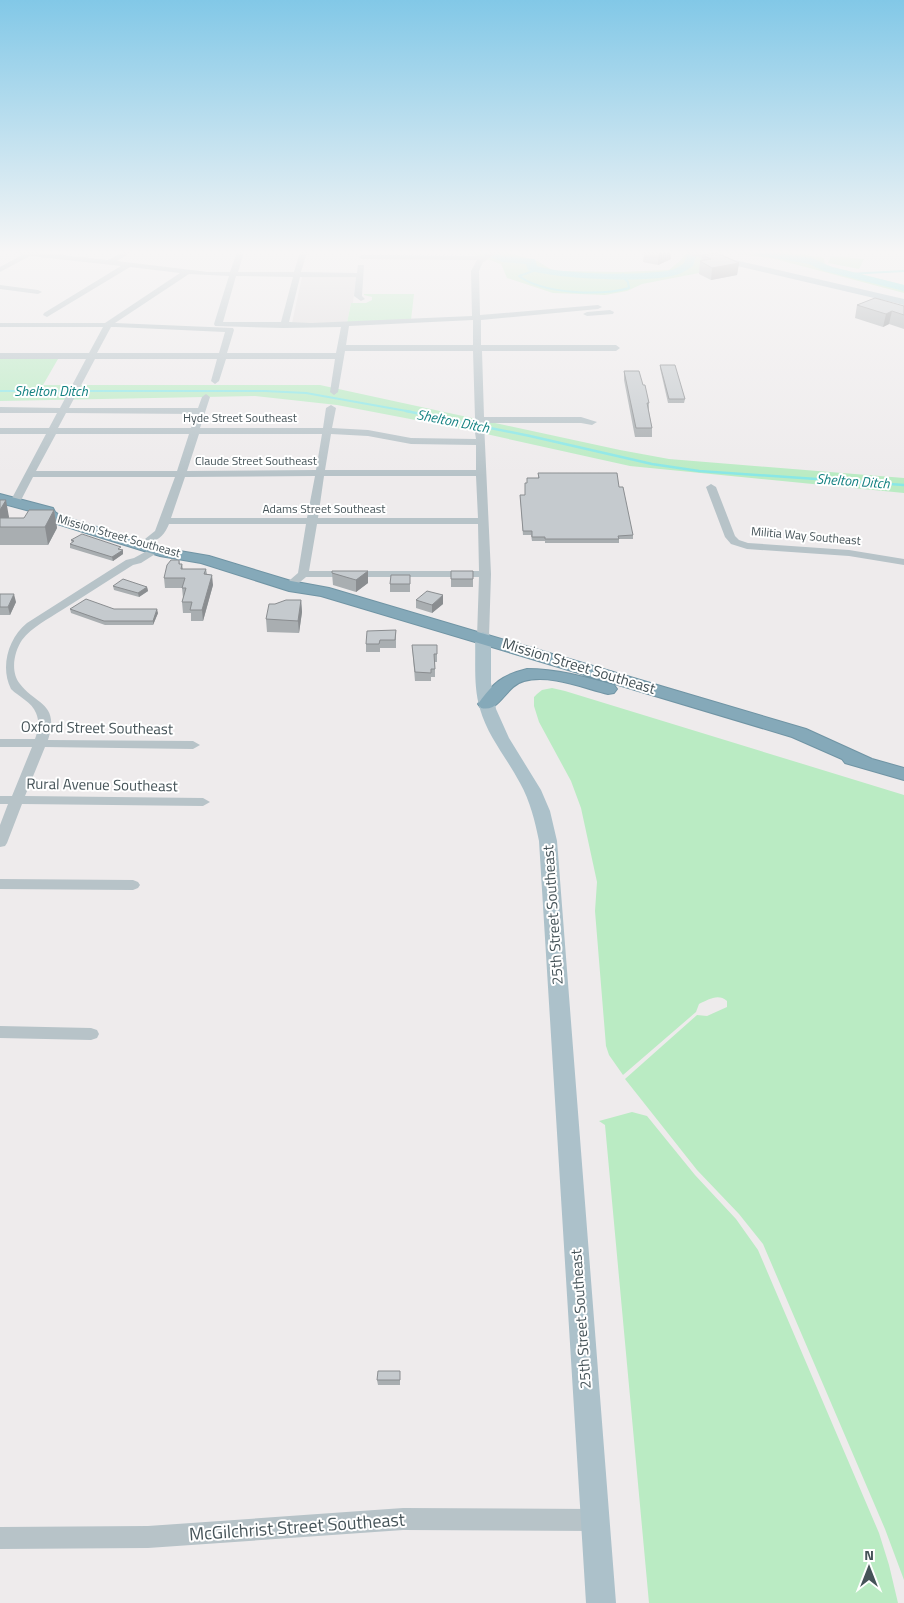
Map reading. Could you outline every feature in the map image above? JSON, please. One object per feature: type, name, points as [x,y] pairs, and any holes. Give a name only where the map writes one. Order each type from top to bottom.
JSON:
[{"type":"highway","name":"Mission Street Southeast","points":[[0,498],[36,509],[56,519],[112,536],[143,541],[152,545]]},
{"type":"highway","name":"Mission Street Southeast","points":[[36,509],[65,514],[152,545],[289,586],[313,598],[484,643],[799,733],[865,762]]},
{"type":"highway","name":"Mission Street Southeast","points":[[484,643],[608,689],[793,745],[865,762],[904,774]]},
{"type":"highway","points":[[487,704],[506,683],[518,676],[530,674],[542,674],[608,689]]},
{"type":"main road","name":"25th Street Southeast","points":[[484,643],[487,704],[499,736],[534,793],[542,815],[548,841],[601,1603]]},
{"type":"street","points":[[15,502],[32,474],[108,327]]},
{"type":"street","points":[[153,327],[230,330],[215,381]]},
{"type":"street","points":[[332,327],[348,327]]},
{"type":"street","points":[[334,392],[344,327]]},
{"type":"street","name":"25th Street Southeast","points":[[476,327],[478,420],[485,574],[484,643]]},
{"type":"street","points":[[0,356],[221,356],[477,348],[616,348]]},
{"type":"street","points":[[0,842],[44,730],[43,714],[32,699],[9,679],[4,662],[9,647],[16,637],[31,625],[130,562],[137,561],[152,545],[165,521],[206,397]]},
{"type":"street","points":[[303,574],[331,408]]},
{"type":"street","points":[[0,410],[202,411]]},
{"type":"street","points":[[478,420],[581,420],[592,422]]},
{"type":"street","name":"Hyde Street Southeast","points":[[0,431],[326,431],[356,432],[411,441],[479,438]]},
{"type":"street","name":"Claude Street Southeast","points":[[32,474],[481,473]]},
{"type":"street","name":"Militia Way Southeast","points":[[711,486],[730,537],[735,542],[747,546],[849,553],[904,562]]},
{"type":"street","name":"Adams Street Southeast","points":[[165,521],[483,521]]},
{"type":"street","points":[[289,586],[303,574],[485,574]]},
{"type":"street","name":"Oxford Street Southeast","points":[[0,743],[193,745]]},
{"type":"street","name":"Rural Avenue Southeast","points":[[0,800],[203,802]]},
{"type":"street","points":[[0,884],[133,885]]},
{"type":"street","points":[[0,1032],[90,1034]]},
{"type":"street","name":"McGilchrist Street Southeast","points":[[0,1538],[148,1537],[403,1519],[595,1520]]},
{"type":"green space","points":[[0,359],[58,359],[43,385],[320,385],[669,459],[904,478],[904,493],[630,466],[468,430],[337,405],[255,396],[0,401]]},
{"type":"green space","points":[[552,688],[904,795],[904,1580],[885,1529],[763,1244],[739,1214],[697,1170],[625,1079],[697,1015],[707,1016],[727,1007],[727,1001],[717,997],[699,1004],[696,1012],[623,1075],[609,1055],[606,1046],[595,911],[597,882],[581,808],[571,781],[539,722],[534,706],[534,697],[542,690]]},
{"type":"green space","points":[[632,1112],[647,1116],[695,1175],[736,1219],[758,1250],[879,1533],[898,1603],[649,1603],[605,1125],[599,1121]]},
{"type":"building","points":[[660,365],[675,365],[685,399],[669,399]]},
{"type":"building","points":[[624,371],[639,371],[643,385],[645,385],[652,428],[636,428]]},
{"type":"building","points":[[538,473],[617,473],[619,487],[623,487],[633,535],[618,536],[619,539],[545,539],[545,537],[532,537],[532,531],[523,531],[520,495],[525,495],[527,478],[539,478]]},
{"type":"building","points":[[0,500],[6,500],[0,510]]},
{"type":"building","points":[[29,510],[54,510],[45,527],[0,527],[0,518],[24,518]]},
{"type":"building","points":[[82,534],[121,547],[118,549],[123,550],[112,557],[70,544],[74,541],[71,540]]},
{"type":"building","points":[[171,560],[179,560],[179,564],[182,564],[181,569],[206,569],[204,574],[212,575],[202,610],[190,610],[192,602],[182,602],[186,588],[182,588],[185,578],[164,578],[167,565]]},
{"type":"building","points":[[332,571],[368,571],[356,580],[332,573]]},
{"type":"building","points":[[451,571],[473,571],[473,579],[451,579]]},
{"type":"building","points":[[391,575],[410,575],[410,584],[390,584]]},
{"type":"building","points":[[123,579],[147,587],[138,593],[113,586]]},
{"type":"building","points":[[427,591],[443,595],[432,605],[416,600]]},
{"type":"building","points":[[0,594],[14,594],[8,607],[0,607]]},
{"type":"building","points":[[86,599],[114,609],[157,609],[153,621],[104,621],[70,609]]},
{"type":"building","points":[[286,600],[301,600],[298,621],[266,619],[269,604]]},
{"type":"building","points":[[396,630],[395,640],[380,640],[379,644],[366,644],[367,631]]},
{"type":"building","points":[[412,645],[437,645],[437,654],[434,654],[435,669],[431,669],[431,673],[415,672]]},
{"type":"building","points":[[378,1371],[400,1371],[400,1380],[377,1380]]},
{"type":"waterway","name":"Shelton Ditch","points":[[0,391],[265,391],[306,393],[412,412]]},
{"type":"waterway","name":"Shelton Ditch","points":[[406,411],[530,436],[652,464],[699,471],[904,485]]}]
